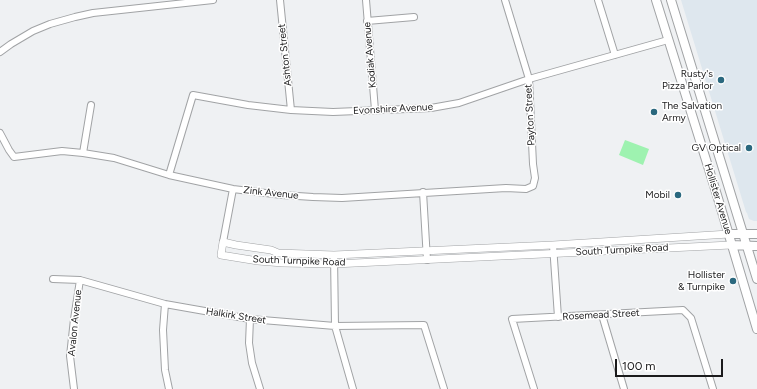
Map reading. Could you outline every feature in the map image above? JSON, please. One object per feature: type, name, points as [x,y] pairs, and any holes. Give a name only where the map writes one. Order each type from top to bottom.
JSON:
[{"type":"main road","name":"Hollister Avenue","points":[[656,0],[757,330]]},
{"type":"main road","name":"Hollister Avenue","points":[[671,0],[757,279]]},
{"type":"main road","name":"South Turnpike Road","points":[[728,234],[757,234]]},
{"type":"main road","name":"South Turnpike Road","points":[[731,245],[757,246]]},
{"type":"street","points":[[0,52],[33,31],[50,24],[75,17],[93,13],[213,0]]},
{"type":"street","name":"Ashton Street","points":[[280,0],[291,110]]},
{"type":"street","name":"Kodiak Avenue","points":[[366,0],[375,110]]},
{"type":"street","name":"Payton Street","points":[[505,0],[529,79],[535,178],[533,186]]},
{"type":"street","points":[[598,0],[615,55]]},
{"type":"street","points":[[367,21],[414,17]]},
{"type":"street","name":"Evonshire Avenue","points":[[169,175],[191,92],[248,105],[291,110],[333,112],[431,108],[460,102],[529,79],[668,40]]},
{"type":"street","points":[[83,153],[91,105]]},
{"type":"street","name":"Zink Avenue","points":[[0,133],[14,157],[62,151],[83,153],[114,158],[169,175],[233,189],[282,195],[342,198],[423,192],[506,188],[526,189],[533,186]]},
{"type":"street","points":[[223,242],[233,189]]},
{"type":"street","points":[[423,192],[427,260]]},
{"type":"street","name":"South Turnpike Road","points":[[728,234],[553,245],[334,255],[278,253],[271,250],[223,242],[221,255],[282,263],[334,264],[731,245]]},
{"type":"street","points":[[553,245],[558,317]]},
{"type":"street","points":[[334,255],[335,326],[353,389]]},
{"type":"street","name":"Halkirk Street","points":[[52,279],[80,280],[165,304],[250,319],[335,326],[424,325],[444,389]]},
{"type":"street","name":"Avalon Avenue","points":[[74,389],[70,356],[80,280]]},
{"type":"street","points":[[165,304],[163,330],[165,370],[169,389]]},
{"type":"street","name":"Rosemead Street","points":[[534,389],[512,319],[683,310],[691,318],[714,389]]},
{"type":"street","points":[[602,315],[624,389]]},
{"type":"street","points":[[250,319],[249,343],[252,363],[260,389]]},
{"type":"shaded area","points":[[681,0],[757,0],[757,221],[749,219],[746,212]]},
{"type":"green space","points":[[625,140],[649,149],[643,165],[619,155]]},
{"type":"place","name":"Rusty's Pizza Parlor","points":[[721,80]]},
{"type":"place","name":"The Salvation Army","points":[[654,112]]},
{"type":"place","name":"GV Optical","points":[[749,148]]},
{"type":"place","name":"Mobil","points":[[678,195]]},
{"type":"place","name":"Hollister & Turnpike","points":[[733,281]]}]
